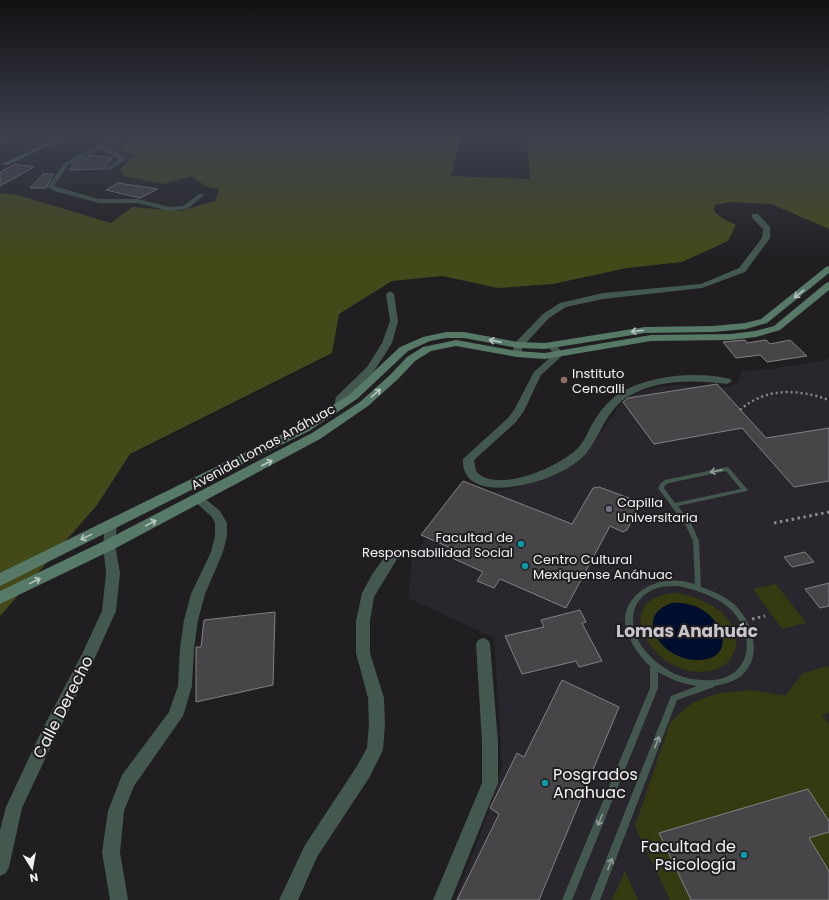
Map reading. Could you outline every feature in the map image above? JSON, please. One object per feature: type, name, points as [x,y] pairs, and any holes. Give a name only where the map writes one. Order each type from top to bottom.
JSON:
[{"type":"main road","name":"Avenida Lomas Anáhuac","points":[[0,580],[272,445],[339,407],[367,385],[398,354],[410,345],[427,339],[446,335],[464,335],[545,356],[556,350],[638,330],[724,329],[756,324],[764,321],[829,269]]},
{"type":"main road","name":"Avenida Lomas Anáhuac","points":[[556,350],[651,338],[731,337],[767,332],[777,328],[829,285]]},
{"type":"main road","name":"Avenida Lomas Anáhuac","points":[[0,598],[109,545],[309,440],[345,418],[380,391],[411,359],[427,349],[456,343],[518,349]]},
{"type":"street","points":[[57,177],[50,187],[52,189],[98,201],[137,201],[170,209],[179,209],[185,208],[201,195]]},
{"type":"street","points":[[518,349],[546,316],[563,305],[603,296],[702,286],[742,270],[766,238],[767,229],[755,216]]},
{"type":"street","points":[[339,407],[340,399],[371,368],[387,343],[394,321],[390,294]]},
{"type":"street","points":[[556,350],[537,374],[519,411],[512,420],[469,460],[468,464],[471,473],[480,480],[493,485],[500,485],[530,479],[551,472],[572,460],[583,450],[606,409],[633,390],[657,382],[677,379],[697,378],[727,381]]},
{"type":"street","points":[[119,900],[111,852],[116,811],[128,781],[175,716],[185,686],[187,648],[191,620],[198,594],[216,552],[221,536],[221,523],[216,514],[198,499]]},
{"type":"street","name":"Calle Derecho","points":[[0,868],[14,808],[48,735],[88,658],[109,611],[113,573],[109,545],[111,525]]},
{"type":"street","points":[[288,900],[311,851],[363,772],[375,750],[378,724],[376,698],[363,653],[363,621],[368,597],[378,577],[391,559]]},
{"type":"street","points":[[442,900],[490,783],[490,742],[483,644]]},
{"type":"lane","points":[[675,505],[745,490],[727,469],[667,481],[661,488],[689,526],[696,541],[698,587]]},
{"type":"lane","points":[[596,900],[674,698],[730,679],[741,671],[749,661],[752,648],[750,635],[744,622],[732,607],[716,595],[698,587],[678,583],[660,585],[644,591],[633,602],[628,616],[630,633],[639,650],[654,666],[673,677],[694,683],[715,683]]},
{"type":"lane","points":[[567,900],[654,688],[654,666]]},
{"type":"path","points":[[740,410],[752,400],[776,393],[806,393],[829,400]]},
{"type":"path","points":[[774,523],[829,512]]},
{"type":"path","points":[[744,622],[765,616]]},
{"type":"shaded area","points":[[829,358],[829,900],[455,900],[490,808],[502,765],[494,638],[408,598],[412,557],[426,538],[421,535],[463,481],[490,492],[509,489],[554,475],[575,463],[586,453],[621,404],[635,394],[653,388],[676,385],[716,388],[728,387],[738,383],[742,371],[770,369],[826,360]]},
{"type":"green space","points":[[129,177],[188,177],[164,184]]},
{"type":"green space","points":[[193,177],[477,177],[530,179],[530,177],[829,177],[829,229],[771,204],[730,202],[715,205],[714,211],[722,218],[736,225],[728,241],[682,262],[627,268],[553,284],[498,288],[442,276],[392,281],[339,314],[332,353],[130,454],[97,505],[0,616],[0,193],[18,195],[111,223],[132,207],[181,211],[215,201],[219,189],[207,187]]},
{"type":"green space","points":[[776,584],[806,623],[782,629],[753,589]]},
{"type":"green space","points":[[676,593],[687,595],[710,604],[720,611],[734,629],[736,640],[734,652],[723,666],[717,669],[696,672],[676,666],[659,655],[647,640],[641,625],[643,610],[654,599]]},
{"type":"green space","points":[[829,666],[829,713],[822,715],[829,724],[829,900],[670,900],[635,826],[670,723],[693,703],[706,697],[721,693],[752,690],[785,696],[803,673]]},
{"type":"green space","points":[[625,871],[638,900],[612,900]]},
{"type":"water","points":[[672,603],[689,604],[703,610],[714,620],[721,631],[723,642],[720,651],[711,658],[692,660],[674,654],[662,644],[654,633],[653,621],[660,609]]},
{"type":"building","points":[[0,177],[16,177],[0,186]]},
{"type":"building","points":[[40,177],[52,177],[46,188],[30,188]]},
{"type":"building","points":[[118,183],[158,189],[140,198],[106,190]]},
{"type":"building","points":[[745,340],[747,343],[766,340],[770,344],[790,340],[807,356],[767,362],[760,355],[736,358],[723,342]]},
{"type":"building","points":[[717,384],[766,438],[829,428],[829,481],[794,487],[742,428],[654,444],[623,402],[628,398]]},
{"type":"building","name":"Facultad de Responsabilidad Social","points":[[463,481],[572,524],[593,488],[599,487],[637,501],[639,505],[627,530],[623,532],[610,526],[566,608],[500,579],[494,588],[477,581],[483,572],[450,557],[455,550],[421,535]]},
{"type":"building","points":[[805,552],[814,562],[792,567],[784,557]]},
{"type":"building","points":[[829,583],[829,606],[820,608],[805,589]]},
{"type":"building","points":[[580,610],[586,622],[582,623],[602,661],[579,667],[576,661],[522,674],[505,636],[544,627],[541,620]]},
{"type":"building","points":[[275,612],[273,685],[196,702],[196,647],[201,647],[204,620]]},
{"type":"building","name":"Posgrados Anahuac","points":[[562,680],[619,707],[539,900],[457,900],[499,814],[490,808],[517,753],[524,757]]},
{"type":"building","name":"Facultad de Psicología","points":[[808,789],[829,821],[829,832],[809,838],[829,871],[829,900],[691,900],[659,833]]},
{"type":"place","name":"Instituto Cencalli","points":[[564,380]]},
{"type":"place","name":"Capilla Universitaria","points":[[609,509]]},
{"type":"place","name":"Facultad de Responsabilidad Social","points":[[521,544]]},
{"type":"place","name":"Centro Cultural Mexiquense Anáhuac","points":[[525,566]]},
{"type":"place","name":"Posgrados Anahuac","points":[[545,783]]},
{"type":"place","name":"Facultad de Psicología","points":[[744,855]]},
{"type":"district","name":"Lomas Anahuác","points":[[687,631]]}]
